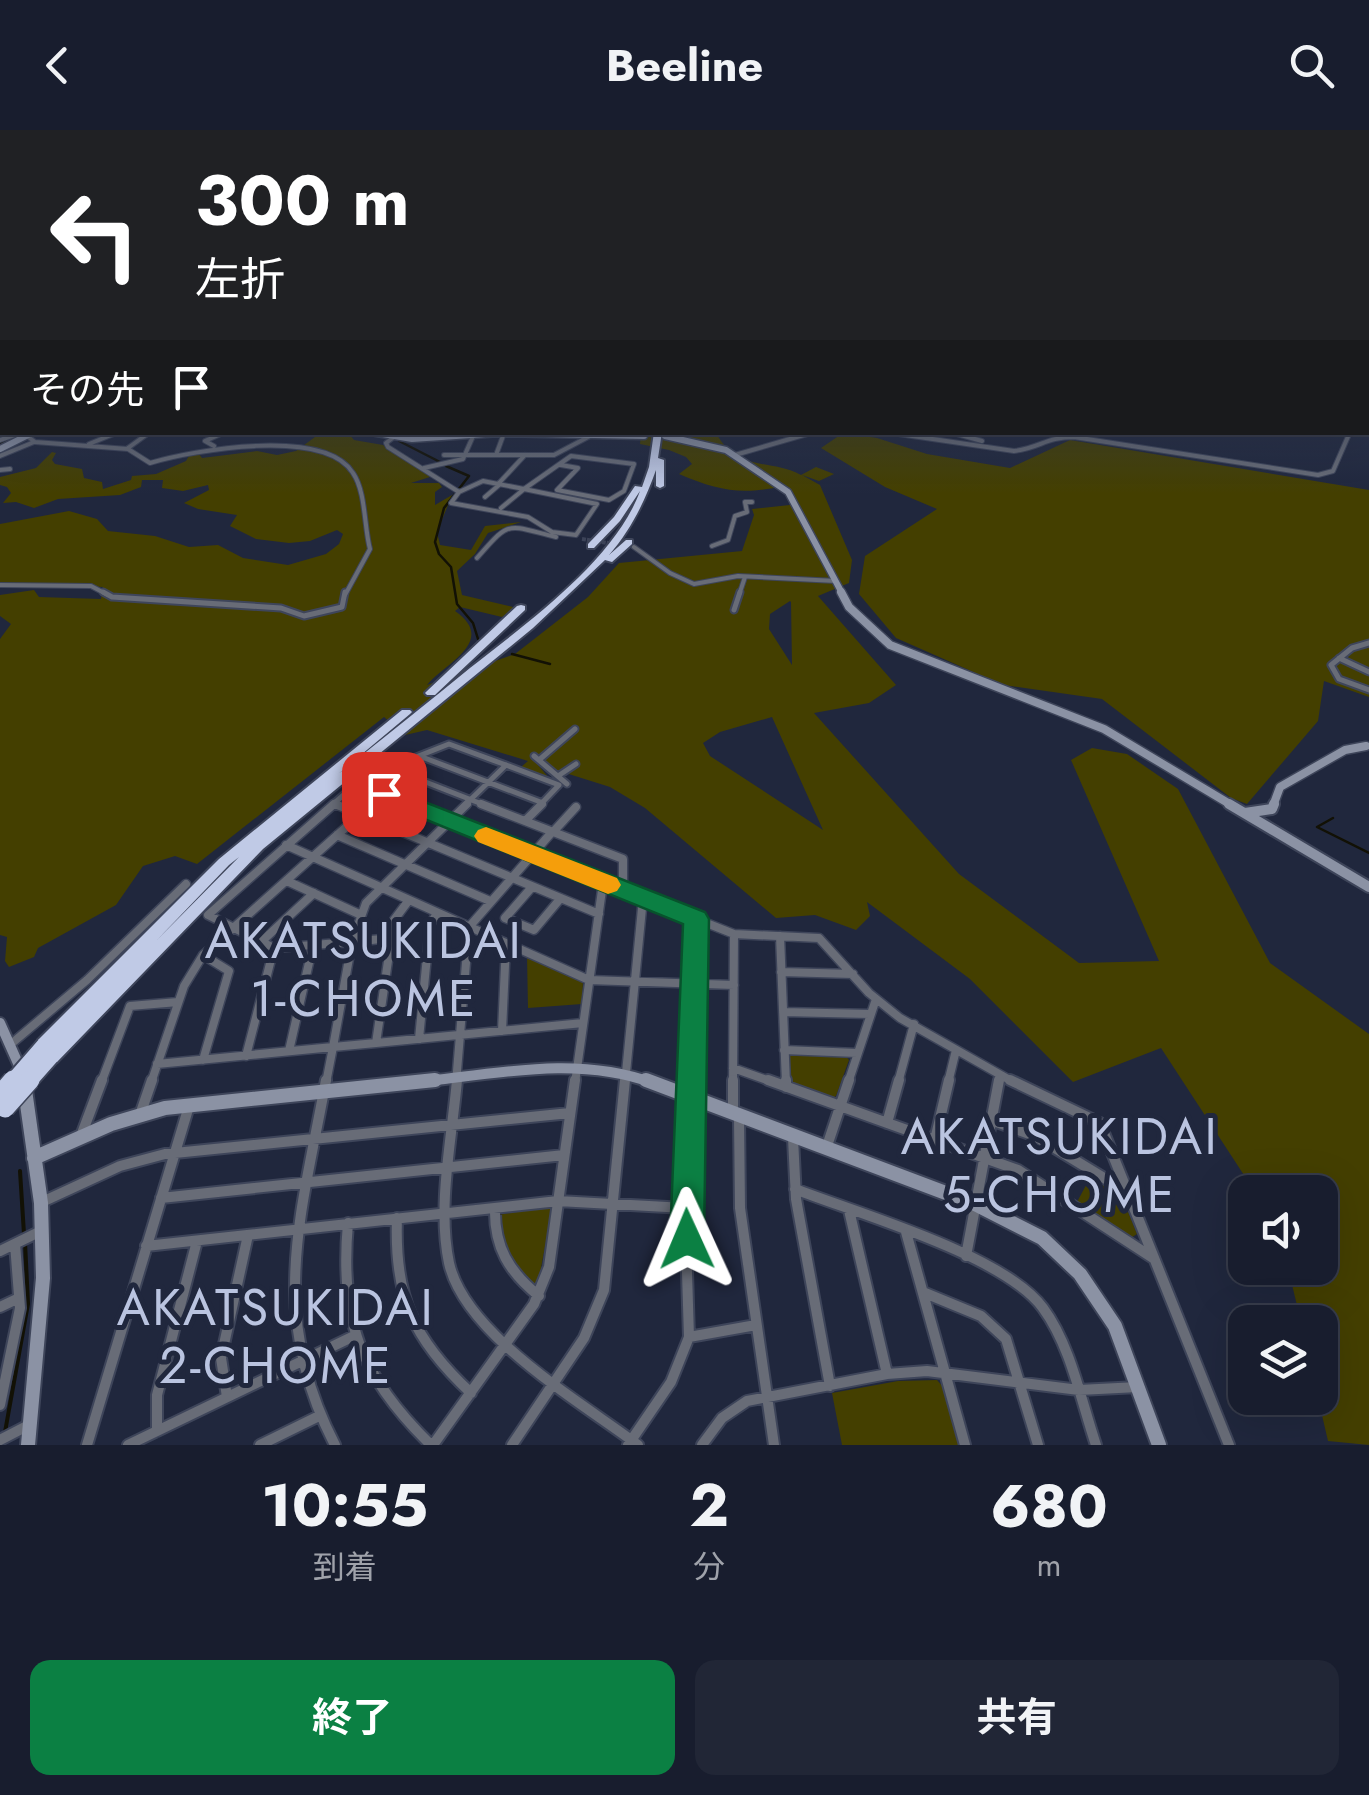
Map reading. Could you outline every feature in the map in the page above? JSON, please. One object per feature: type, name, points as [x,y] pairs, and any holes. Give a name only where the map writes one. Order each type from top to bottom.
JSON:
[{"type":"highway","points":[[651,435],[660,486]]},
{"type":"highway","points":[[2,1106],[47,1051],[224,862],[295,800],[574,578],[620,525],[638,488],[651,435]]},
{"type":"highway","points":[[548,610],[594,568],[627,526],[650,479],[651,435]]},
{"type":"highway","points":[[581,540],[618,519],[638,488]]},
{"type":"highway","points":[[47,1051],[258,846],[632,545]]},
{"type":"highway","points":[[431,693],[498,634],[521,608]]},
{"type":"main road","points":[[658,435],[699,441],[736,455],[788,492],[852,610],[890,645],[1104,730],[1369,887]]},
{"type":"street","points":[[0,440],[29,435],[102,449],[126,448],[146,435]]},
{"type":"street","points":[[0,453],[29,435]]},
{"type":"street","points":[[89,444],[111,435]]},
{"type":"street","points":[[214,446],[205,441],[218,435]]},
{"type":"street","points":[[382,435],[454,435]]},
{"type":"street","points":[[424,468],[461,460],[474,435]]},
{"type":"street","points":[[444,455],[555,455],[559,448],[581,443],[591,435]]},
{"type":"street","points":[[736,455],[804,435]]},
{"type":"street","points":[[908,435],[1022,450],[1034,448],[1048,437],[1074,437],[1318,475],[1333,471],[1349,435]]},
{"type":"street","points":[[962,435],[1022,450]]},
{"type":"street","points":[[496,455],[503,436]]},
{"type":"street","points":[[393,438],[386,443],[388,447],[458,492]]},
{"type":"street","points":[[0,585],[91,586],[112,598],[281,608],[304,616],[342,607],[346,590],[370,548],[359,506],[362,492],[348,467],[330,455],[307,448],[214,446],[151,462],[126,448]]},
{"type":"street","points":[[485,497],[525,455]]},
{"type":"street","points":[[501,508],[572,456],[634,464],[623,492],[609,500],[557,490],[578,468],[561,465]]},
{"type":"street","points":[[0,470],[10,469]]},
{"type":"street","points":[[482,481],[597,504],[581,540],[552,532],[526,517],[451,503],[458,492],[482,481]]},
{"type":"street","points":[[712,546],[728,540],[735,516],[747,512],[745,502],[752,502]]},
{"type":"street","points":[[477,558],[496,534],[510,528],[581,540]]},
{"type":"street","points":[[632,545],[638,548],[638,554],[691,583],[745,577],[836,582]]},
{"type":"street","points":[[734,610],[745,577]]},
{"type":"street","points":[[1369,643],[1352,648],[1332,665],[1337,678],[1369,690]]},
{"type":"street","points":[[1339,658],[1369,672]]},
{"type":"street","points":[[566,784],[537,758],[574,729]]},
{"type":"street","points":[[392,938],[274,948],[208,912],[363,778],[449,744],[559,785],[525,821]]},
{"type":"street","points":[[1245,812],[1272,808],[1280,787],[1345,750],[1368,746]]},
{"type":"street","points":[[141,1114],[187,978],[204,955],[422,756]]},
{"type":"street","points":[[422,756],[542,803]]},
{"type":"street","points":[[550,782],[576,764]]},
{"type":"street","points":[[335,1445],[318,1416],[300,1363],[292,1306],[298,1228],[358,914],[506,765]]},
{"type":"street","points":[[404,774],[623,859],[623,891]]},
{"type":"street","points":[[384,794],[734,934],[819,938],[876,999],[1000,1075],[1100,1124],[1229,1445]]},
{"type":"street","points":[[334,803],[598,914]]},
{"type":"street","points":[[576,807],[469,927],[446,1212],[448,1259],[457,1287],[480,1320],[633,1443],[672,1382],[689,1336],[685,1208],[696,919]]},
{"type":"street","points":[[338,835],[490,901]]},
{"type":"street","points":[[286,845],[589,980],[734,985]]},
{"type":"street","points":[[286,880],[358,914]]},
{"type":"street","points":[[348,1223],[345,1282],[354,1336],[382,1395],[432,1445],[539,1296],[549,1267],[603,883]]},
{"type":"street","points":[[12,1044],[74,992],[186,884]]},
{"type":"street","points":[[532,886],[504,918],[534,930],[560,899]]},
{"type":"street","points":[[261,942],[314,893]]},
{"type":"street","points":[[512,1445],[584,1338],[601,1302],[643,898]]},
{"type":"street","points":[[376,1043],[396,916],[409,900]]},
{"type":"street","points":[[418,1039],[430,925],[438,912]]},
{"type":"street","points":[[734,934],[733,1068],[740,1208],[774,1445]]},
{"type":"street","points":[[780,936],[786,1087]]},
{"type":"street","points":[[502,1032],[506,944]]},
{"type":"street","points":[[289,1052],[313,945]]},
{"type":"street","points":[[246,1056],[274,948]]},
{"type":"street","points":[[203,1060],[229,971],[204,955]]},
{"type":"street","points":[[781,972],[852,974]]},
{"type":"street","points":[[826,1149],[876,999]]},
{"type":"street","points":[[80,1137],[130,1006],[178,1002]]},
{"type":"street","points":[[783,1012],[870,1014]]},
{"type":"street","points":[[0,1023],[20,1060],[40,1203],[26,1238],[0,1404]]},
{"type":"street","points":[[157,1064],[584,1024]]},
{"type":"street","points":[[887,1123],[914,1024]]},
{"type":"street","points":[[784,1050],[858,1053]]},
{"type":"street","points":[[934,1140],[956,1050]]},
{"type":"street","points":[[34,1158],[141,1114],[189,1104],[577,1066],[626,1073],[975,1204],[1029,1229],[1080,1274],[1116,1326],[1159,1445]]},
{"type":"street","points":[[733,1068],[1038,1181],[1155,1260]]},
{"type":"street","points":[[966,1256],[1000,1075]]},
{"type":"street","points":[[87,1445],[189,1104]]},
{"type":"street","points":[[40,1203],[120,1166],[174,1152],[570,1113]]},
{"type":"street","points":[[992,1120],[1061,1150],[1128,1193]]},
{"type":"street","points":[[794,1137],[796,1189],[830,1386]]},
{"type":"street","points":[[161,1198],[564,1155]]},
{"type":"street","points":[[796,1189],[966,1256],[1011,1278],[1029,1292],[1060,1335],[1096,1445]]},
{"type":"street","points":[[146,1246],[558,1201],[685,1208]]},
{"type":"street","points":[[495,1208],[497,1244],[504,1262],[539,1296]]},
{"type":"street","points":[[849,1210],[886,1374]]},
{"type":"street","points":[[397,1218],[398,1281],[409,1318],[435,1361],[470,1393]]},
{"type":"street","points":[[906,1232],[965,1445]]},
{"type":"street","points":[[228,1396],[221,1358],[248,1235]]},
{"type":"street","points":[[0,1251],[26,1238]]},
{"type":"street","points":[[26,1238],[44,1278],[28,1445]]},
{"type":"street","points":[[157,1431],[157,1395],[197,1240]]},
{"type":"street","points":[[924,1292],[974,1312],[996,1328],[1010,1348],[1038,1445]]},
{"type":"street","points":[[0,1307],[19,1298]]},
{"type":"street","points":[[689,1336],[756,1326]]},
{"type":"street","points":[[128,1445],[354,1336]]},
{"type":"street","points":[[702,1445],[715,1425],[748,1401],[886,1374],[946,1373],[1078,1390],[1138,1386]]},
{"type":"street","points":[[260,1445],[276,1441],[318,1416]]},
{"type":"street","points":[[5,1437],[30,1424]]},
{"type":"shaded area","points":[[314,435],[350,435],[354,440],[383,445],[433,476],[411,483],[439,483],[442,487],[435,492],[435,505],[452,495],[437,532],[440,545],[471,550],[485,526],[521,522],[488,533],[475,554],[457,571],[462,595],[517,608],[502,617],[460,607],[455,611],[467,622],[470,642],[427,685],[515,654],[588,597],[619,563],[742,551],[754,515],[752,509],[799,504],[784,486],[730,490],[679,474],[692,464],[686,457],[640,444],[641,435],[717,435],[725,446],[744,459],[801,475],[816,467],[834,474],[819,481],[802,475],[820,485],[852,560],[849,583],[818,596],[896,685],[869,703],[814,713],[959,874],[1079,963],[1159,961],[1071,760],[1092,748],[1127,754],[1178,789],[1270,963],[1369,1034],[1369,1445],[1328,1441],[1322,1415],[1338,1415],[1338,1305],[1297,1305],[1292,1285],[1338,1285],[1338,1175],[1244,1175],[1161,1048],[1073,1082],[970,979],[867,902],[870,916],[856,930],[815,915],[776,918],[645,808],[610,787],[537,764],[549,778],[521,767],[528,761],[427,730],[405,735],[384,717],[197,864],[175,856],[143,866],[116,905],[38,948],[34,957],[9,967],[5,961],[7,937],[0,935],[0,639],[11,624],[0,616],[0,595],[34,590],[39,597],[101,599],[103,587],[0,583],[0,524],[69,511],[97,519],[108,531],[155,536],[189,547],[218,545],[243,558],[288,565],[326,554],[339,544],[343,534],[337,530],[310,541],[289,543],[256,539],[230,526],[237,515],[184,503],[209,490],[208,485],[183,491],[162,488],[163,480],[142,480],[141,487],[120,495],[58,499],[34,508],[16,502],[3,503],[11,493],[0,485],[0,477],[36,468],[52,452],[56,453],[52,460],[55,464],[82,469],[84,478],[102,482],[103,489],[131,480],[132,476],[156,474],[186,461],[190,454],[202,458],[257,451],[277,455],[296,451]],"holes":[[[790,601],[792,665],[769,629],[770,614]],[[772,717],[823,830],[710,756],[703,743],[720,732]]]},
{"type":"shaded area","points":[[840,435],[857,435],[927,454],[1010,468],[1070,440],[1369,490],[1369,697],[1324,681],[1318,721],[1247,804],[1231,798],[1102,699],[1003,685],[896,638],[859,594],[865,556],[937,509],[885,487],[821,448]]},
{"type":"shaded area","points":[[527,956],[583,981],[582,1004],[528,1008]]},
{"type":"shaded area","points":[[792,1053],[846,1056],[849,1060],[836,1096],[831,1099],[794,1083],[787,1057]]},
{"type":"shaded area","points":[[1092,1174],[1122,1197],[1137,1234],[1131,1238],[1077,1202]]},
{"type":"shaded area","points":[[552,1209],[538,1284],[533,1287],[506,1258],[498,1215]]},
{"type":"shaded area","points":[[937,1380],[944,1388],[960,1445],[842,1445],[832,1393],[898,1381]]},
{"type":"waterway","points":[[0,442],[19,435]]},
{"type":"waterway","points":[[399,441],[440,462]]},
{"type":"waterway","points":[[446,466],[469,476],[444,508],[435,542],[439,554],[451,567],[457,604],[473,623],[478,639]]},
{"type":"waterway","points":[[512,654],[550,664]]},
{"type":"waterway","points":[[1333,818],[1317,827],[1369,853]]},
{"type":"waterway","points":[[20,1171],[24,1234]]},
{"type":"waterway","points":[[5,1432],[28,1304],[25,1242]]},
{"type":"tunnel","points":[[582,539],[634,547]]},
{"type":"slow traffic","points":[[486,836],[608,885]]},
{"type":"district","name":"AKATSUKIDAI 1-CHOME","points":[[364,969]]},
{"type":"district","name":"AKATSUKIDAI 5-CHOME","points":[[1060,1165]]},
{"type":"district","name":"AKATSUKIDAI 2-CHOME","points":[[276,1336]]},
{"type":"route","points":[[384,794],[696,919],[687,1239]]}]
